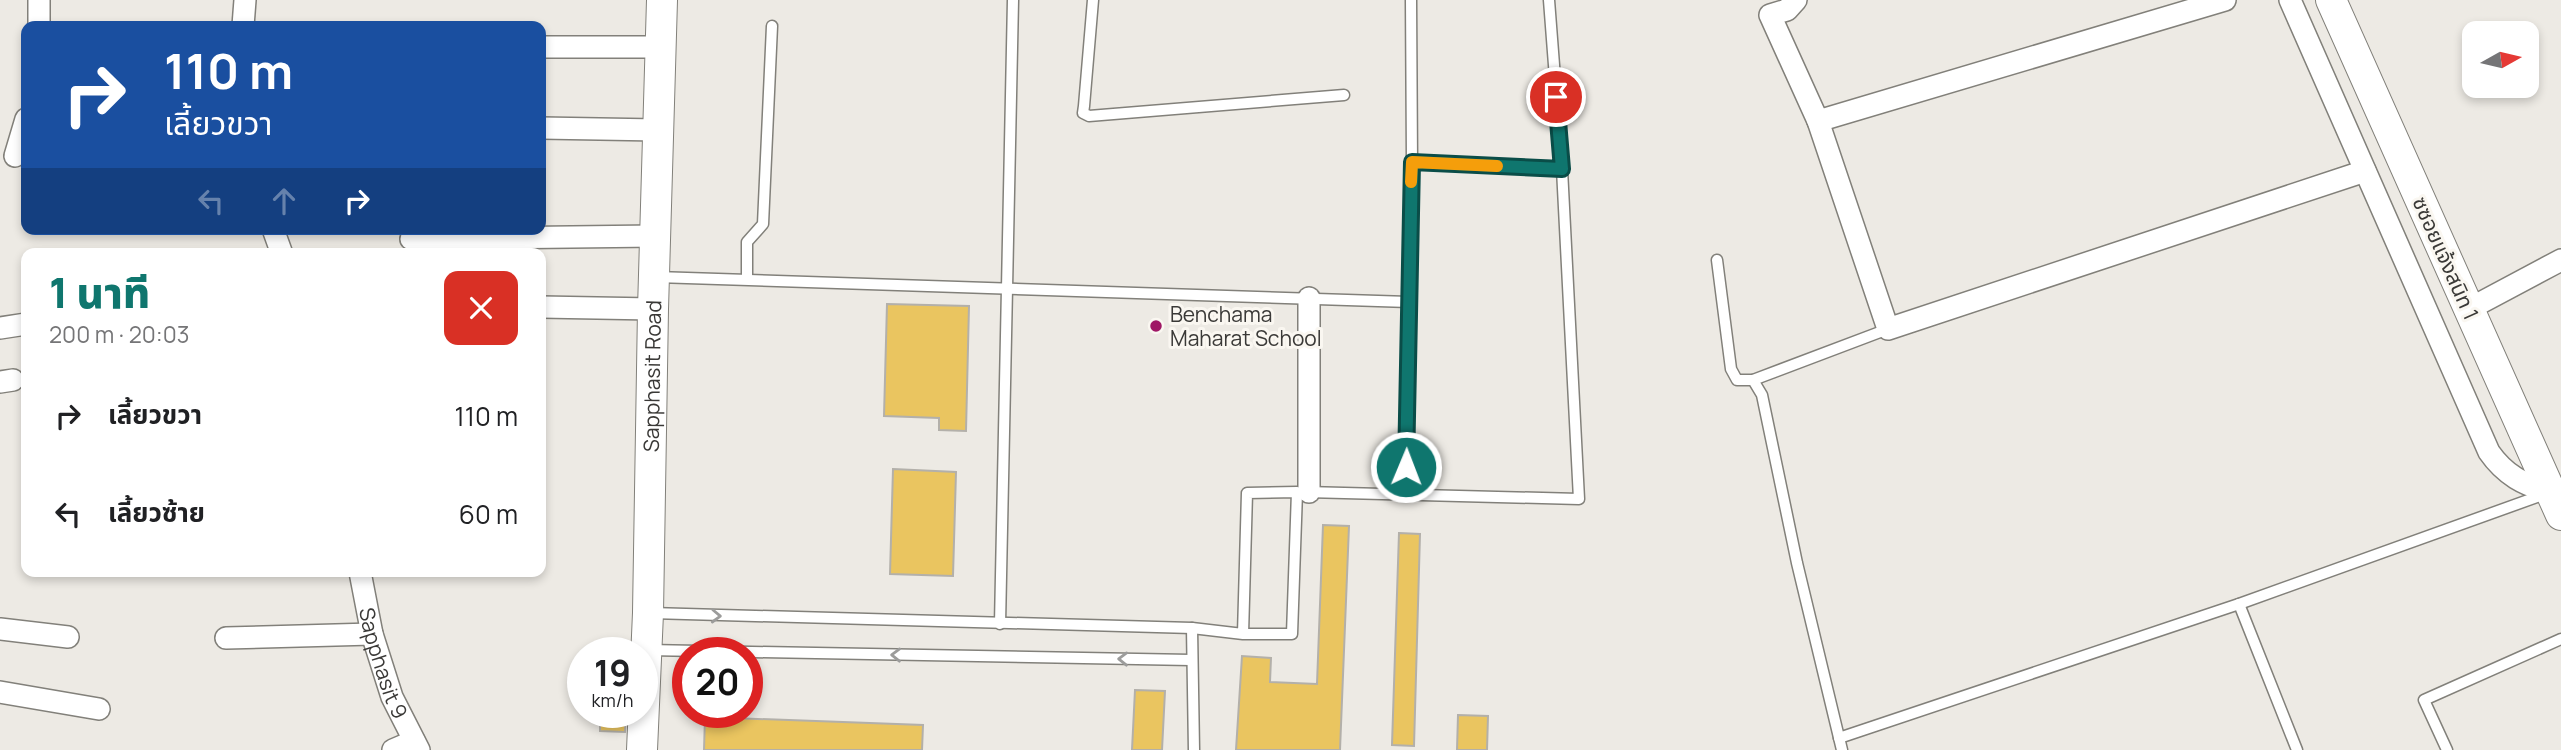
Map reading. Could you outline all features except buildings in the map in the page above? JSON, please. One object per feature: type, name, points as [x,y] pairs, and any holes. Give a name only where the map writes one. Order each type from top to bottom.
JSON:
[{"type":"main road","name":"Sapphasit Road","points":[[647,637],[662,0]]},
{"type":"main road","name":"ซซอยแจ้งสนิท 1","points":[[2331,0],[2556,504]]},
{"type":"main road","name":"Sapphasit Road","points":[[642,750],[643,728]]},
{"type":"street","points":[[39,0],[39,21]]},
{"type":"street","points":[[243,21],[245,0]]},
{"type":"street","points":[[1764,8],[1787,10],[1796,0]]},
{"type":"street","points":[[1818,121],[2225,0]]},
{"type":"street","points":[[2290,0],[2489,453],[2501,469],[2556,504]]},
{"type":"street","points":[[1764,8],[1818,121],[1888,329],[2365,171]]},
{"type":"street","points":[[546,47],[662,47]]},
{"type":"street","points":[[546,128],[658,130]]},
{"type":"street","points":[[14,156],[21,134]]},
{"type":"street","points":[[411,239],[656,236]]},
{"type":"street","points":[[2469,309],[2561,260]]},
{"type":"street","points":[[1303,492],[1309,298]]},
{"type":"street","points":[[546,307],[653,309]]},
{"type":"street","points":[[0,328],[21,325]]},
{"type":"street","name":"Sapphasit 9","points":[[361,577],[372,634],[392,697],[417,745]]},
{"type":"street","points":[[0,629],[68,637]]},
{"type":"street","points":[[226,638],[372,634]]},
{"type":"street","points":[[0,692],[99,709]]},
{"type":"street","points":[[393,750],[417,745]]},
{"type":"lane","points":[[1000,624],[1013,0]]},
{"type":"lane","points":[[1093,0],[1083,113],[1088,116],[1344,95]]},
{"type":"lane","points":[[1405,494],[1412,162],[1411,0]]},
{"type":"lane","points":[[1243,634],[1248,493],[1579,499],[1562,169],[1549,0]]},
{"type":"lane","points":[[747,279],[747,242],[763,224],[772,26]]},
{"type":"lane","points":[[1412,162],[1562,169]]},
{"type":"lane","points":[[1717,260],[1731,369],[1737,380],[1753,380],[1888,329]]},
{"type":"lane","points":[[654,277],[1409,302]]},
{"type":"lane","points":[[1753,380],[1762,395],[1797,563],[1842,750]]},
{"type":"lane","points":[[648,613],[1192,628],[1243,634],[1292,634],[1303,492]]},
{"type":"lane","points":[[1839,738],[2239,604],[2556,504]]},
{"type":"lane","points":[[2239,604],[2297,750]]},
{"type":"lane","points":[[1192,628],[1194,750]]},
{"type":"lane","points":[[2447,750],[2424,700],[2561,639]]},
{"type":"lane","points":[[658,650],[1191,660]]},
{"type":"slow traffic","points":[[1411,182],[1412,162],[1497,166]]},
{"type":"place","name":"Benchama Maharat School","points":[[1156,326]]},
{"type":"route","points":[[1406,467],[1412,162],[1562,169],[1556,97]]}]
